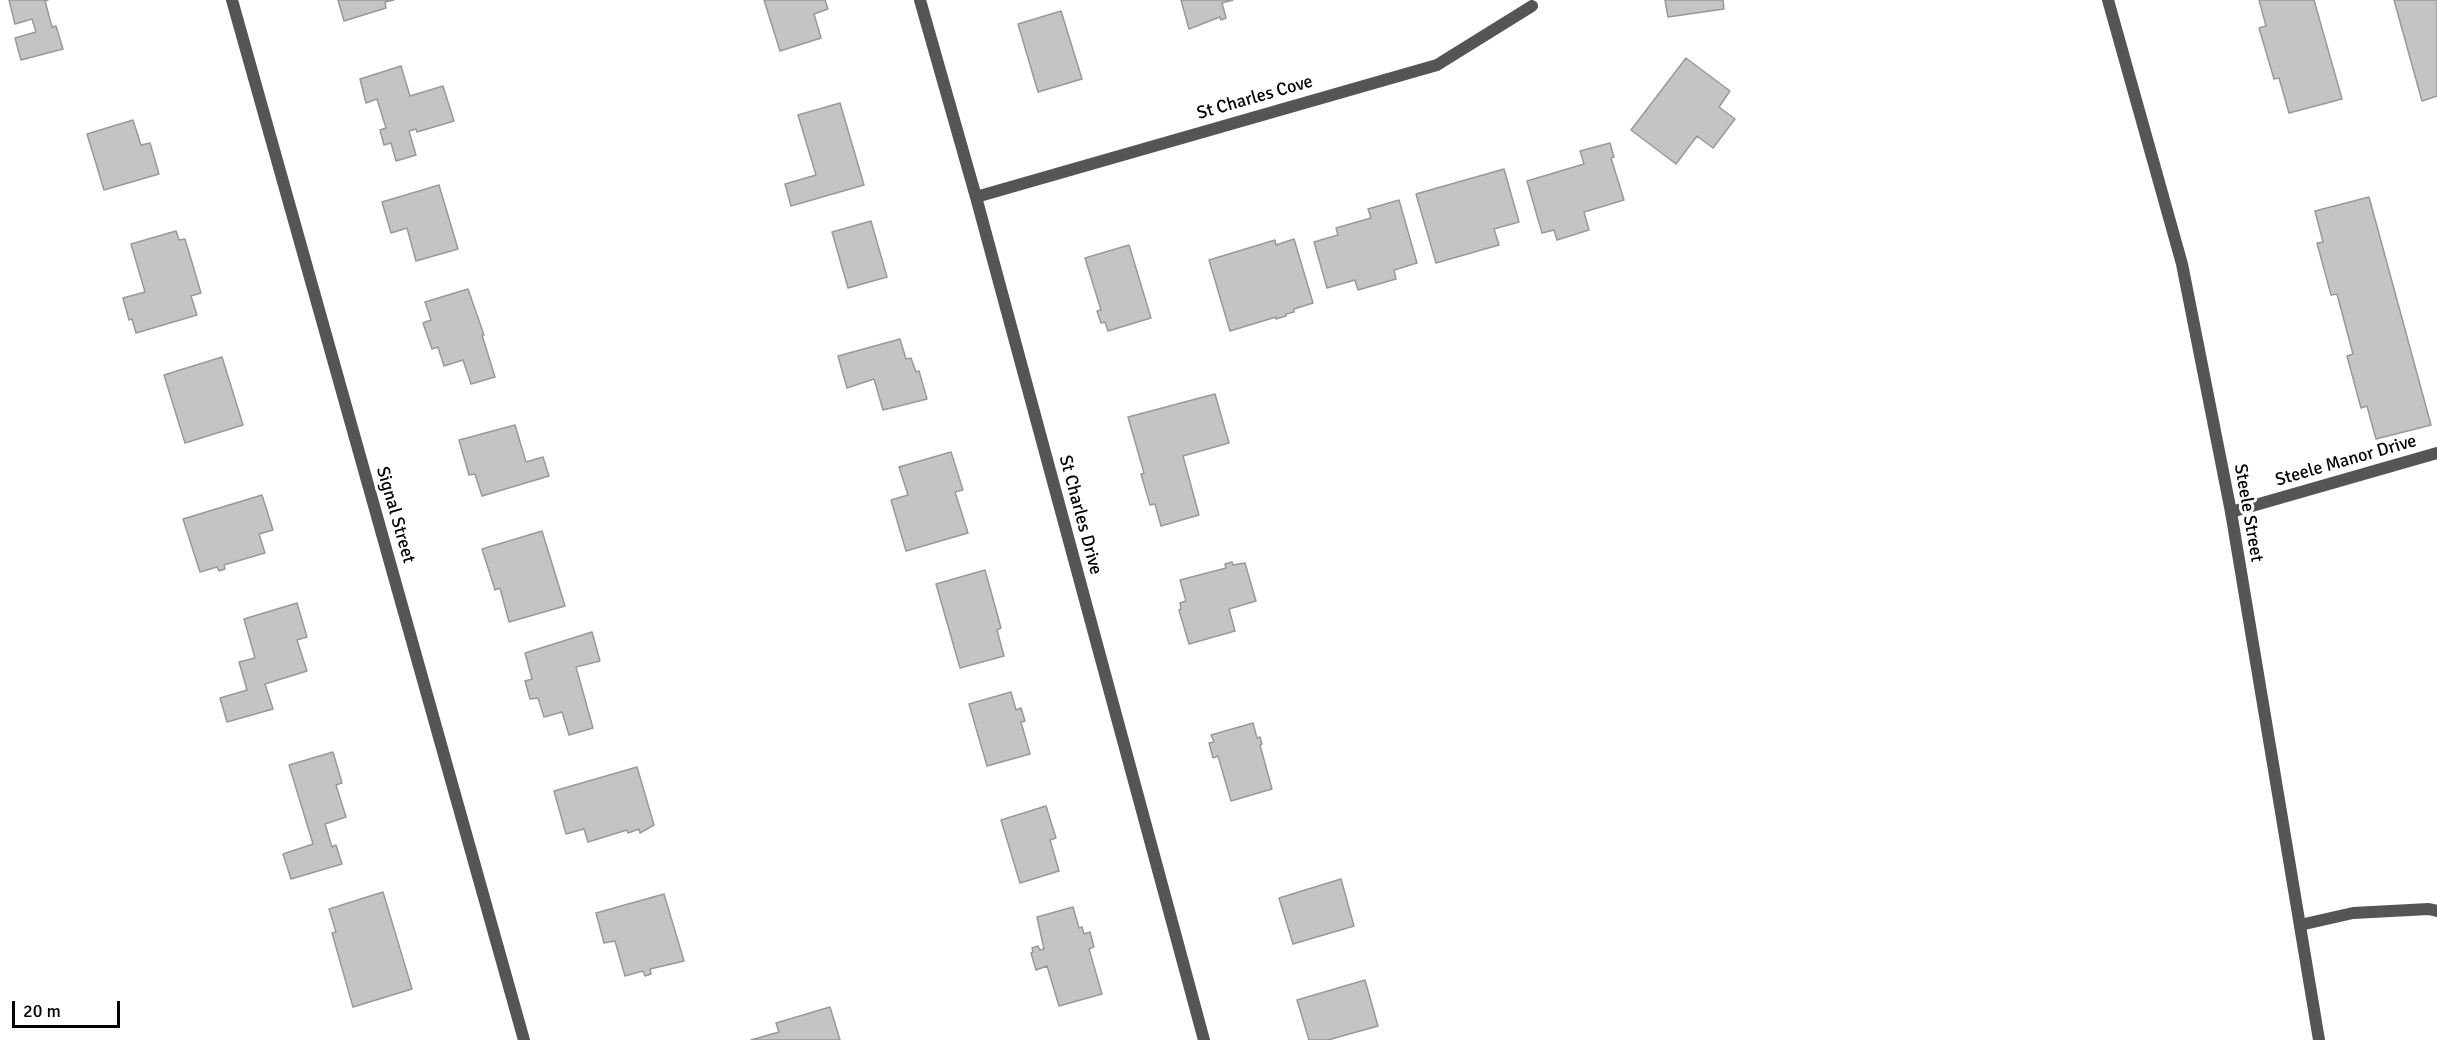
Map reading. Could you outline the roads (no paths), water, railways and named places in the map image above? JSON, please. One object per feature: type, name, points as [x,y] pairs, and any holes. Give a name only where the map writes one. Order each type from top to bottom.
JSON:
[{"type":"street","name":"Signal Street","points":[[232,0],[524,1040]]},
{"type":"street","name":"St Charles Drive","points":[[920,0],[976,197],[1204,1040]]},
{"type":"street","name":"Steele Street","points":[[2108,0],[2182,264],[2231,512],[2319,1040]]},
{"type":"street","name":"St Charles Cove","points":[[976,197],[1437,65],[1532,6]]},
{"type":"street","name":"Steele Manor Drive","points":[[2231,512],[2437,453]]},
{"type":"street","points":[[2300,925],[2353,912],[2430,909],[2437,911]]}]
